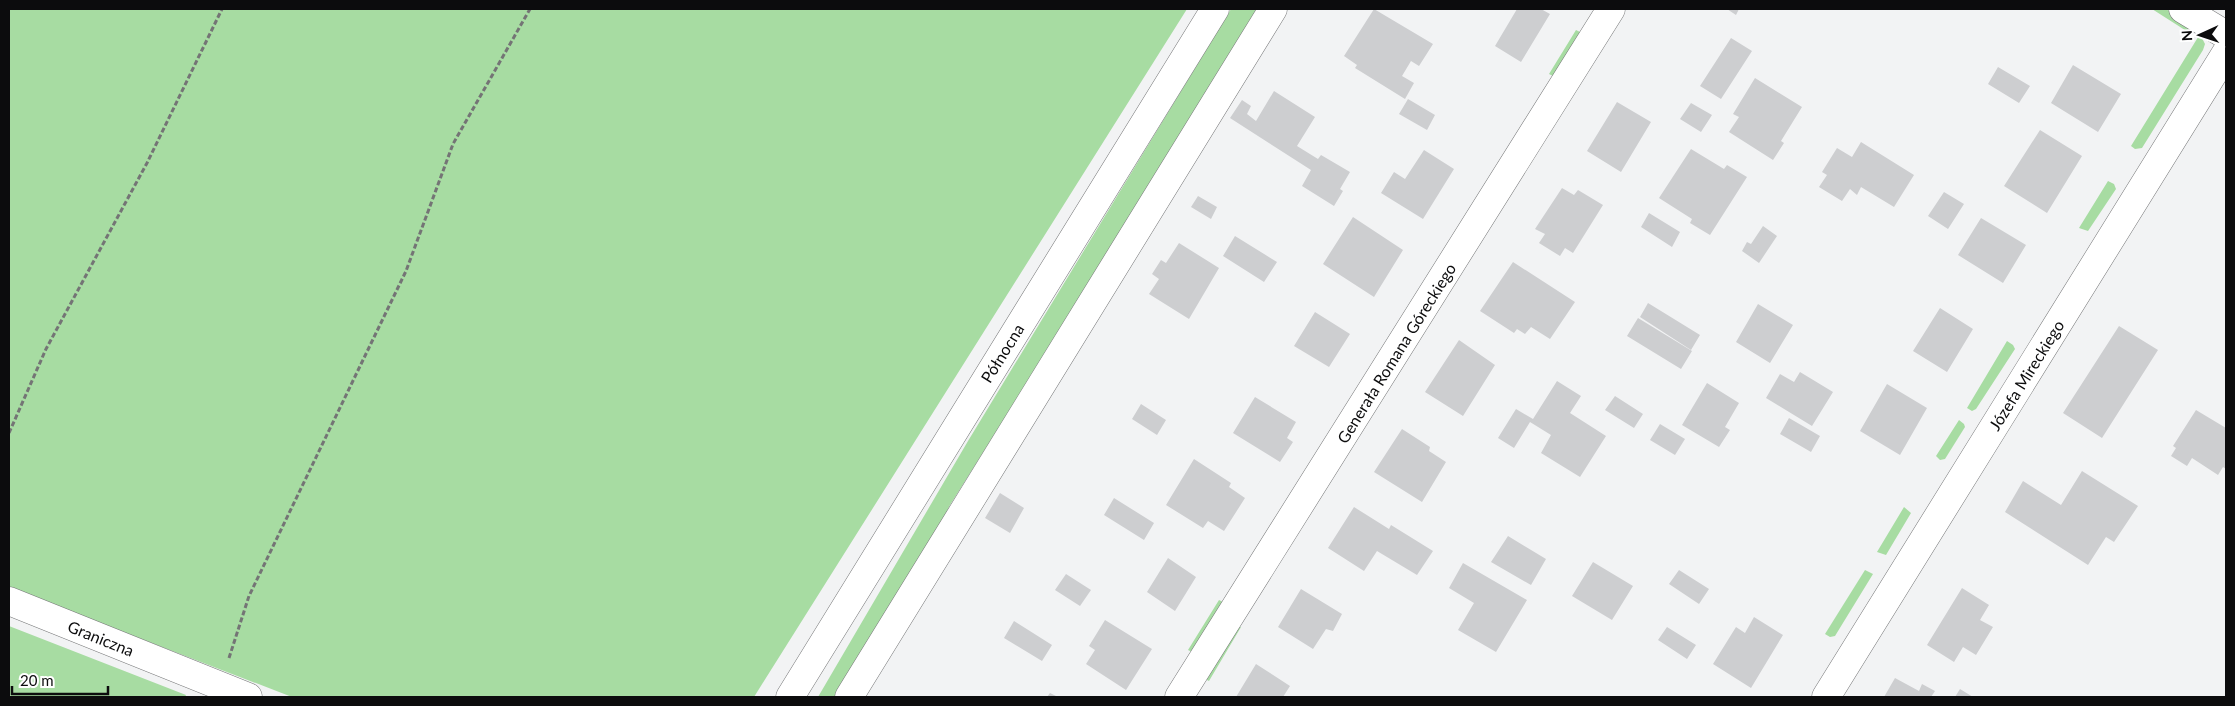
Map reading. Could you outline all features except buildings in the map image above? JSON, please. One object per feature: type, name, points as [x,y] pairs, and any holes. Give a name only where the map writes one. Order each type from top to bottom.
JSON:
[{"type":"street","name":"Północna","points":[[790,697],[1215,9]]},
{"type":"street","points":[[849,697],[1273,9]]},
{"type":"street","name":"Generała Romana Góreckiego","points":[[1180,697],[1611,9]]},
{"type":"street","points":[[2183,9],[2226,35]]},
{"type":"street","name":"Józefa Mireckiego","points":[[1826,697],[2226,53]]},
{"type":"street","name":"Graniczna","points":[[9,601],[248,697]]},
{"type":"path","points":[[9,433],[46,349],[147,163],[222,9]]},
{"type":"path","points":[[220,687],[249,596],[406,271],[452,144],[530,9]]},
{"type":"green space","points":[[9,9],[1187,9],[754,697],[292,697],[9,588]]},
{"type":"green space","points":[[1231,9],[1262,9],[950,505],[919,569],[838,697],[818,697],[968,441]]},
{"type":"green space","points":[[2152,9],[2166,9],[2192,25],[2188,32]]},
{"type":"green space","points":[[1576,30],[1580,32],[1553,76],[1549,74]]},
{"type":"green space","points":[[2200,34],[2205,44],[2203,50],[2142,148],[2135,149],[2131,146]]},
{"type":"green space","points":[[2108,181],[2114,184],[2116,189],[2088,231],[2079,228]]},
{"type":"green space","points":[[2007,341],[2015,349],[1976,409],[1972,411],[1967,408]]},
{"type":"green space","points":[[1959,420],[1965,427],[1945,459],[1940,460],[1936,456]]},
{"type":"green space","points":[[1904,507],[1911,513],[1886,555],[1877,552]]},
{"type":"green space","points":[[1865,570],[1873,574],[1835,636],[1830,637],[1825,634]]},
{"type":"green space","points":[[1219,600],[1223,602],[1192,652],[1188,650]]},
{"type":"green space","points":[[9,626],[186,695],[185,697],[9,697]]},
{"type":"green space","points":[[1238,627],[1241,627],[1209,681],[1203,678]]}]
